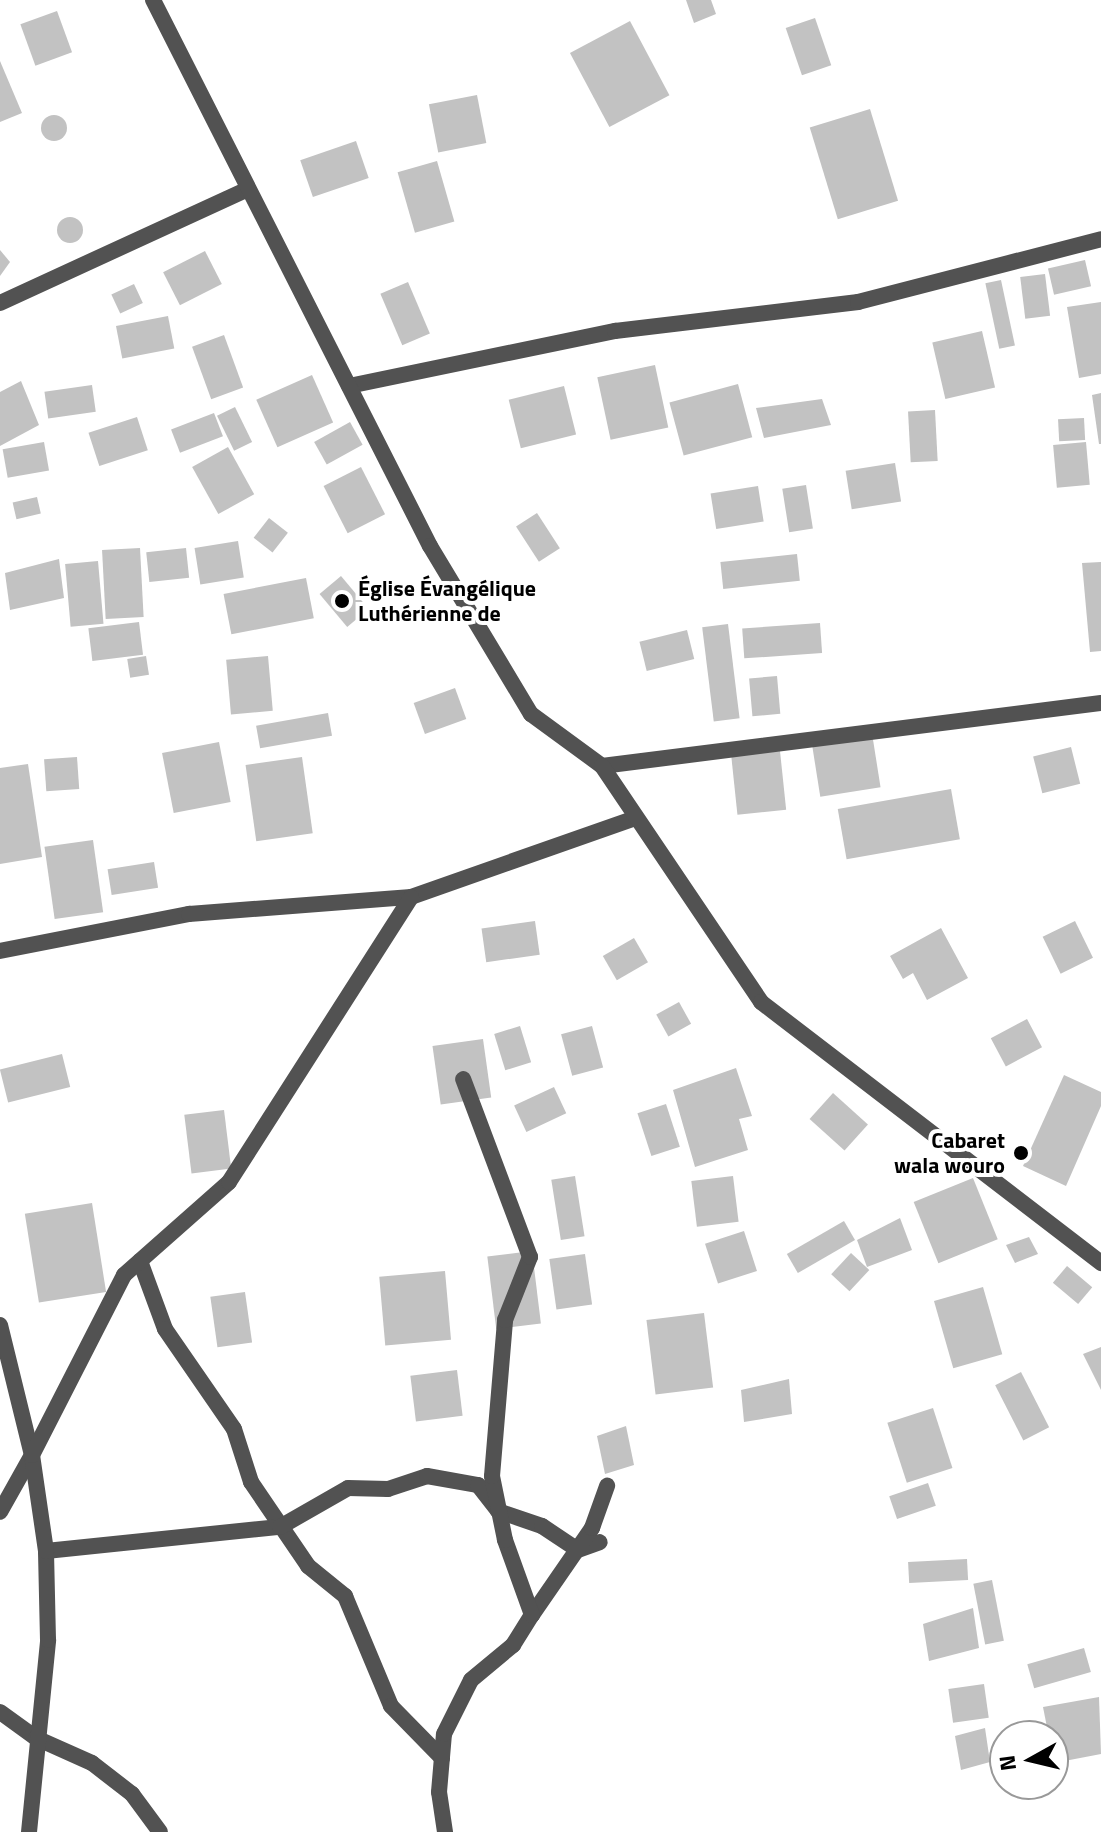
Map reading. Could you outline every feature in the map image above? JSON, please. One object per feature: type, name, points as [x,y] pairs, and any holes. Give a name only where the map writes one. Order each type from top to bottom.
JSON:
[{"type":"street","points":[[153,0],[430,546],[531,714],[602,766],[633,819],[761,1002],[1101,1263]]},
{"type":"street","points":[[0,303],[248,189]]},
{"type":"street","points":[[349,386],[615,331],[858,302],[1101,239]]},
{"type":"street","points":[[602,766],[1101,703]]},
{"type":"street","points":[[0,951],[189,914],[411,897],[633,819]]},
{"type":"street","points":[[0,1512],[124,1275],[229,1182],[411,897]]},
{"type":"street","points":[[463,1079],[530,1257],[505,1320],[492,1476],[498,1511],[532,1615]]},
{"type":"street","points":[[140,1261],[165,1329],[234,1429],[251,1482],[308,1566],[345,1596],[391,1706],[442,1758]]},
{"type":"street","points":[[0,1325],[32,1455],[46,1551],[48,1640],[29,1832]]},
{"type":"street","points":[[46,1551],[280,1527],[348,1488],[388,1489],[427,1476],[478,1485],[498,1511],[542,1526],[578,1550]]},
{"type":"street","points":[[445,1832],[444,1734],[471,1680],[513,1645],[578,1550],[607,1486]]},
{"type":"street","points":[[578,1550],[600,1542]]},
{"type":"street","points":[[0,1712],[36,1738],[92,1763],[132,1794],[160,1832]]},
{"type":"building","points":[[686,0],[711,0],[716,14],[694,23]]},
{"type":"building","points":[[57,11],[72,52],[35,66],[20,24]]},
{"type":"building","points":[[815,18],[831,65],[802,75],[786,28]]},
{"type":"building","points":[[630,21],[669,95],[609,127],[570,53]]},
{"type":"building","points":[[0,61],[22,113],[0,122]]},
{"type":"building","points":[[477,95],[486,143],[438,152],[429,104]]},
{"type":"building","points":[[870,109],[898,201],[838,219],[810,127]]},
{"type":"building","points":[[54,115],[63,119],[67,128],[63,137],[54,141],[45,137],[41,128],[45,119]]},
{"type":"building","points":[[356,141],[369,178],[313,197],[300,160]]},
{"type":"building","points":[[437,161],[454,222],[415,233],[398,172]]},
{"type":"building","points":[[70,217],[79,221],[83,230],[79,239],[70,243],[61,239],[57,230],[61,221]]},
{"type":"building","points":[[0,250],[10,262],[0,276]]},
{"type":"building","points":[[205,251],[222,284],[180,305],[163,272]]},
{"type":"building","points":[[1085,260],[1091,286],[1054,295],[1048,269]]},
{"type":"building","points":[[1045,274],[1050,316],[1025,319],[1020,277]]},
{"type":"building","points":[[1001,280],[1015,346],[999,349],[985,283]]},
{"type":"building","points":[[408,282],[430,334],[402,345],[380,294]]},
{"type":"building","points":[[134,284],[143,303],[120,314],[111,295]]},
{"type":"building","points":[[1101,302],[1101,374],[1079,378],[1067,307]]},
{"type":"building","points":[[168,316],[174,348],[122,359],[116,326]]},
{"type":"building","points":[[982,331],[995,388],[945,399],[932,342]]},
{"type":"building","points":[[224,335],[243,388],[211,399],[192,347]]},
{"type":"building","points":[[655,365],[668,428],[611,440],[597,377]]},
{"type":"building","points":[[312,375],[333,423],[277,447],[256,400]]},
{"type":"building","points":[[21,381],[39,425],[0,446],[0,392]]},
{"type":"building","points":[[738,384],[752,437],[684,456],[669,402]]},
{"type":"building","points":[[92,385],[96,412],[48,418],[44,392]]},
{"type":"building","points":[[564,386],[576,435],[521,448],[509,400]]},
{"type":"building","points":[[1101,393],[1101,444],[1099,444],[1092,395]]},
{"type":"building","points":[[822,399],[831,425],[764,438],[756,408]]},
{"type":"building","points":[[235,407],[252,442],[234,451],[217,416]]},
{"type":"building","points":[[935,410],[938,461],[911,462],[908,411]]},
{"type":"building","points":[[214,413],[223,436],[180,453],[171,429]]},
{"type":"building","points":[[137,417],[148,450],[99,466],[88,433]]},
{"type":"building","points":[[1084,418],[1085,440],[1059,441],[1058,419]]},
{"type":"building","points":[[350,422],[363,445],[327,465],[314,442]]},
{"type":"building","points":[[44,442],[49,471],[8,478],[3,449]]},
{"type":"building","points":[[1086,442],[1090,485],[1057,488],[1053,445]]},
{"type":"building","points":[[228,447],[254,494],[218,514],[192,467]]},
{"type":"building","points":[[895,463],[901,502],[852,509],[846,471]]},
{"type":"building","points":[[361,467],[385,514],[348,533],[324,486]]},
{"type":"building","points":[[806,485],[813,528],[789,532],[782,489]]},
{"type":"building","points":[[758,486],[764,522],[716,529],[711,494]]},
{"type":"building","points":[[37,497],[41,514],[16,519],[13,503]]},
{"type":"building","points":[[537,513],[560,548],[539,562],[516,527]]},
{"type":"building","points":[[269,518],[288,533],[273,552],[254,538]]},
{"type":"building","points":[[238,541],[244,578],[200,584],[195,548]]},
{"type":"building","points":[[140,548],[144,617],[106,619],[102,550]]},
{"type":"building","points":[[186,548],[189,578],[149,582],[146,552]]},
{"type":"building","points":[[797,554],[800,581],[723,589],[720,562]]},
{"type":"building","points":[[59,559],[64,598],[10,610],[5,573]]},
{"type":"building","points":[[98,561],[103,624],[71,627],[65,564]]},
{"type":"building","points":[[1101,562],[1101,651],[1090,652],[1082,563]]},
{"type":"building","points":[[341,576],[369,609],[347,627],[320,594]]},
{"type":"building","points":[[306,578],[314,618],[231,634],[224,594]]},
{"type":"building","points":[[139,622],[143,655],[92,661],[88,628]]},
{"type":"building","points":[[820,623],[822,653],[744,658],[742,628]]},
{"type":"building","points":[[728,624],[740,718],[714,721],[702,627]]},
{"type":"building","points":[[687,630],[694,659],[647,671],[639,642]]},
{"type":"building","points":[[146,656],[149,675],[130,678],[127,659]]},
{"type":"building","points":[[268,656],[273,711],[231,714],[226,660]]},
{"type":"building","points":[[777,676],[780,714],[752,716],[749,678]]},
{"type":"building","points":[[455,688],[466,719],[425,734],[414,703]]},
{"type":"building","points":[[328,713],[332,736],[260,748],[256,726]]},
{"type":"building","points":[[871,727],[881,787],[820,797],[811,737]]},
{"type":"building","points":[[219,742],[231,802],[174,813],[162,753]]},
{"type":"building","points":[[1071,747],[1080,784],[1042,793],[1033,756]]},
{"type":"building","points":[[780,751],[786,810],[737,815],[731,756]]},
{"type":"building","points":[[77,757],[79,789],[46,791],[44,759]]},
{"type":"building","points":[[302,757],[313,833],[256,841],[246,765]]},
{"type":"building","points":[[28,764],[42,857],[0,864],[0,768]]},
{"type":"building","points":[[951,789],[960,839],[847,859],[838,809]]},
{"type":"building","points":[[93,840],[103,912],[55,919],[44,847]]},
{"type":"building","points":[[154,862],[158,888],[112,895],[108,869]]},
{"type":"building","points":[[535,921],[540,955],[486,962],[482,929]]},
{"type":"building","points":[[1075,921],[1093,958],[1061,974],[1043,937]]},
{"type":"building","points":[[941,928],[968,978],[927,1000],[913,973],[903,979],[890,956]]},
{"type":"building","points":[[634,938],[648,962],[617,980],[603,956]]},
{"type":"building","points":[[679,1002],[691,1024],[668,1036],[656,1015]]},
{"type":"building","points":[[1027,1019],[1042,1047],[1006,1067],[991,1038]]},
{"type":"building","points":[[520,1026],[531,1062],[505,1070],[494,1034]]},
{"type":"building","points":[[592,1026],[603,1068],[572,1076],[561,1034]]},
{"type":"building","points":[[483,1039],[491,1097],[441,1105],[432,1046]]},
{"type":"building","points":[[62,1054],[70,1087],[8,1102],[0,1069]]},
{"type":"building","points":[[736,1068],[752,1116],[739,1119],[748,1150],[695,1167],[673,1090]]},
{"type":"building","points":[[1064,1075],[1101,1092],[1101,1106],[1066,1186],[1023,1166]]},
{"type":"building","points":[[554,1087],[566,1113],[526,1132],[514,1106]]},
{"type":"building","points":[[833,1093],[868,1124],[845,1150],[810,1119]]},
{"type":"building","points":[[666,1104],[680,1147],[651,1156],[637,1113]]},
{"type":"building","points":[[224,1110],[231,1169],[191,1173],[184,1115]]},
{"type":"building","points":[[575,1176],[585,1236],[561,1240],[551,1180]]},
{"type":"building","points":[[733,1176],[739,1222],[697,1227],[691,1181]]},
{"type":"building","points":[[973,1178],[998,1239],[938,1263],[914,1202]]},
{"type":"building","points":[[92,1203],[106,1292],[39,1303],[25,1214]]},
{"type":"building","points":[[900,1218],[912,1250],[867,1267],[857,1240]]},
{"type":"building","points":[[844,1221],[855,1240],[798,1273],[787,1254]]},
{"type":"building","points":[[744,1231],[757,1271],[718,1284],[705,1244]]},
{"type":"building","points":[[1029,1237],[1038,1254],[1015,1263],[1006,1245]]},
{"type":"building","points":[[532,1251],[541,1323],[496,1329],[487,1256]]},
{"type":"building","points":[[851,1253],[869,1270],[850,1291],[831,1274]]},
{"type":"building","points":[[585,1254],[592,1305],[556,1310],[549,1259]]},
{"type":"building","points":[[1067,1266],[1092,1287],[1078,1304],[1053,1283]]},
{"type":"building","points":[[445,1271],[451,1340],[385,1345],[379,1277]]},
{"type":"building","points":[[983,1287],[1002,1354],[953,1368],[934,1301]]},
{"type":"building","points":[[245,1292],[252,1343],[217,1347],[210,1297]]},
{"type":"building","points":[[704,1313],[713,1387],[656,1395],[646,1320]]},
{"type":"building","points":[[1101,1347],[1101,1390],[1083,1354]]},
{"type":"building","points":[[457,1370],[463,1416],[416,1421],[410,1376]]},
{"type":"building","points":[[1021,1372],[1049,1427],[1023,1440],[995,1385]]},
{"type":"building","points":[[789,1379],[792,1414],[744,1422],[741,1390]]},
{"type":"building","points":[[933,1408],[952,1468],[907,1483],[887,1423]]},
{"type":"building","points":[[626,1426],[634,1465],[605,1474],[597,1436]]},
{"type":"building","points":[[928,1483],[936,1506],[897,1519],[889,1496]]},
{"type":"building","points":[[967,1559],[968,1580],[909,1583],[908,1562]]},
{"type":"building","points":[[992,1580],[1004,1641],[985,1644],[973,1584]]},
{"type":"building","points":[[973,1608],[979,1648],[929,1661],[923,1624]]},
{"type":"building","points":[[1084,1648],[1091,1672],[1034,1688],[1027,1664]]},
{"type":"building","points":[[984,1684],[989,1718],[953,1723],[948,1689]]},
{"type":"building","points":[[1099,1697],[1101,1754],[1069,1760],[1069,1720],[1046,1720],[1043,1707]]},
{"type":"building","points":[[985,1728],[989,1762],[961,1770],[955,1736]]},
{"type":"place","name":"Église Évangélique Luthérienne de","points":[[342,601]]},
{"type":"place","name":"Cabaret wala wouro","points":[[1021,1153]]}]
